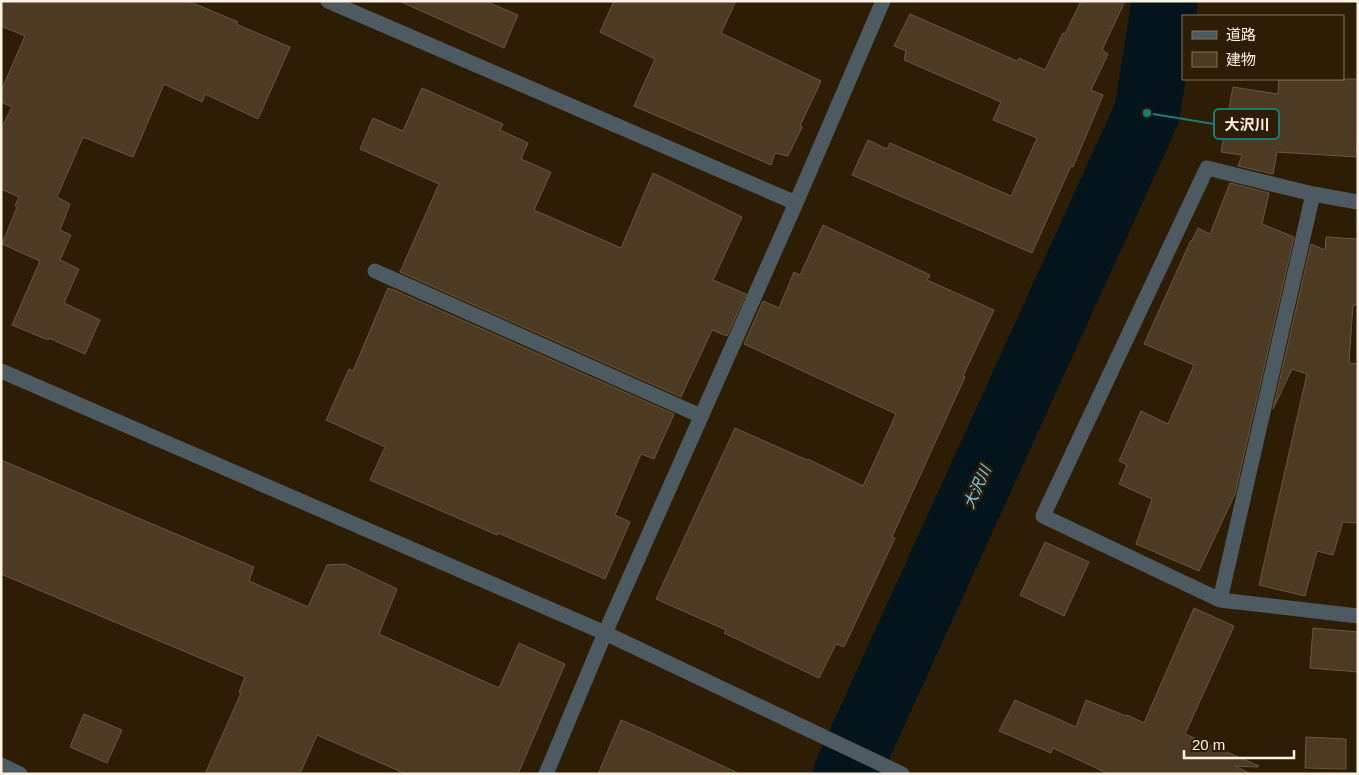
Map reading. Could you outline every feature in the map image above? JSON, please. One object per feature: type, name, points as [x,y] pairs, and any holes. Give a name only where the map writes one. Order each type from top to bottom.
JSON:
[{"type":"street","points":[[328,1],[796,203]]},
{"type":"street","points":[[546,774],[605,633],[796,203],[883,1]]},
{"type":"street","points":[[1358,202],[1313,194],[1207,168],[1043,516],[1220,600],[1358,616]]},
{"type":"street","points":[[1220,600],[1313,194]]},
{"type":"street","points":[[375,271],[701,416]]},
{"type":"street","points":[[1,371],[605,633],[901,773]]},
{"type":"street","points":[[1,765],[20,774]]},
{"type":"building","points":[[1,1],[188,1],[290,47],[258,119],[205,94],[202,102],[164,84],[133,157],[83,137],[57,197],[70,204],[60,230],[71,235],[60,260],[79,269],[64,303],[100,320],[85,354],[49,338],[48,340],[12,325],[40,261],[2,244],[17,207],[15,206],[19,197],[1,189],[1,129],[12,107],[1,102],[1,91],[25,36],[1,26]]},
{"type":"building","points":[[399,1],[485,1],[518,15],[504,48]]},
{"type":"building","points":[[614,1],[736,1],[721,33],[821,81],[788,156],[775,153],[771,165],[634,106],[655,59],[600,32]]},
{"type":"building","points":[[1081,1],[1125,1],[1102,50],[1108,54],[1091,90],[1103,95],[1073,167],[1071,166],[1032,253],[852,175],[868,140],[887,149],[890,143],[1011,196],[1037,138],[993,120],[1001,102],[904,60],[906,51],[894,46],[910,14],[1017,61],[1019,58],[1045,70]]},
{"type":"building","points":[[1358,79],[1356,157],[1277,152],[1273,174],[1238,166],[1242,155],[1221,152],[1233,87],[1278,94],[1279,80]]},
{"type":"building","points":[[422,88],[503,124],[500,130],[528,143],[521,159],[551,172],[534,210],[621,248],[653,173],[742,217],[713,280],[746,294],[727,336],[712,330],[681,397],[400,272],[439,184],[360,149],[373,118],[403,131]]},
{"type":"building","points":[[1230,183],[1269,193],[1262,224],[1294,237],[1235,494],[1199,571],[1136,544],[1152,499],[1119,484],[1127,465],[1119,461],[1141,411],[1168,424],[1194,365],[1144,344],[1191,240],[1198,228],[1210,234]]},
{"type":"building","points":[[823,225],[930,275],[927,280],[994,310],[892,537],[895,538],[844,647],[836,644],[819,678],[724,633],[726,630],[656,599],[735,428],[808,459],[863,486],[896,414],[744,344],[763,301],[779,308],[794,272],[800,275]]},
{"type":"building","points":[[1326,237],[1358,239],[1358,305],[1353,305],[1349,363],[1358,364],[1358,523],[1343,522],[1333,555],[1317,551],[1305,596],[1259,585],[1307,374],[1292,369],[1273,409],[1311,244],[1325,250]]},
{"type":"building","points":[[388,288],[674,414],[654,459],[641,454],[615,515],[630,522],[605,579],[370,480],[385,447],[326,420],[349,369],[353,371]]},
{"type":"building","points":[[1,460],[254,567],[249,581],[308,607],[327,565],[345,564],[397,589],[379,634],[499,688],[519,643],[565,664],[518,774],[406,774],[317,735],[300,774],[205,774],[241,693],[239,692],[245,677],[1,574]]},
{"type":"building","points":[[1045,542],[1089,562],[1064,616],[1020,595]]},
{"type":"building","points":[[1194,608],[1234,626],[1185,734],[1259,766],[1235,766],[1251,774],[1109,774],[1053,748],[1051,753],[999,731],[1015,700],[1076,727],[1086,700],[1144,723]]},
{"type":"building","points":[[1313,628],[1358,632],[1358,672],[1310,668]]},
{"type":"building","points":[[84,714],[122,730],[107,763],[70,747]]},
{"type":"building","points":[[621,720],[647,731],[740,774],[598,774]]},
{"type":"building","points":[[1306,737],[1346,739],[1346,769],[1305,768]]},
{"type":"waterway","name":"大沢川","points":[[846,774],[1147,113],[1165,1]]},
{"type":"place","name":"大沢川","points":[[1147,113]]}]
